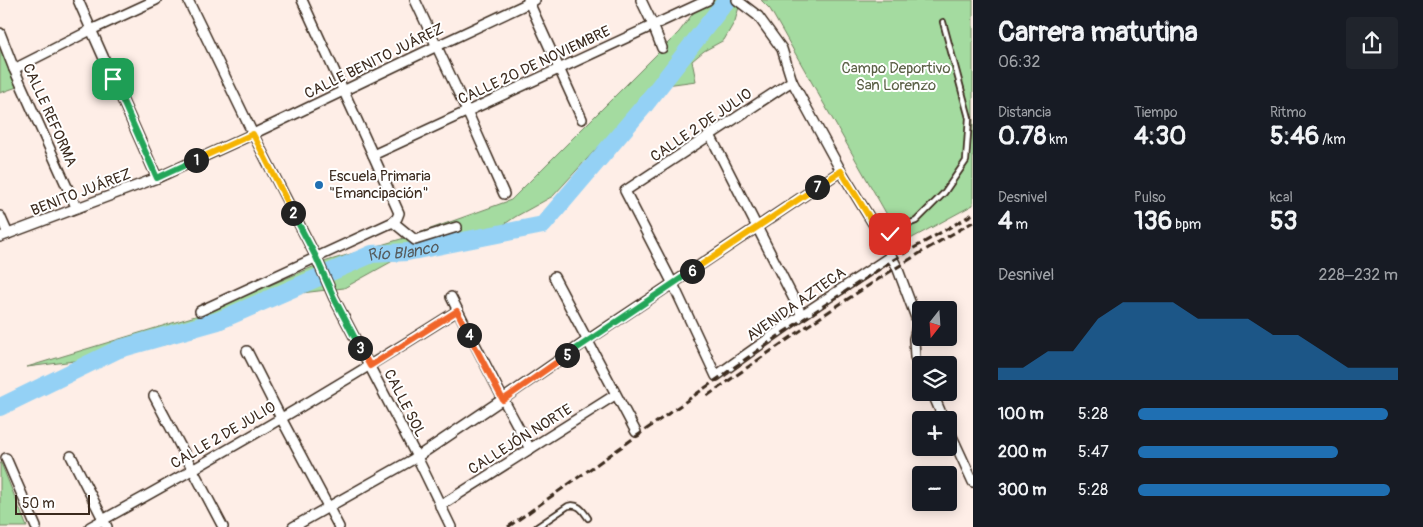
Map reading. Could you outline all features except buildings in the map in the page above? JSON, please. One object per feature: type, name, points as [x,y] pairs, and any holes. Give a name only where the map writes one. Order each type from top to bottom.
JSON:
[{"type":"street","points":[[78,0],[157,178]]},
{"type":"street","points":[[14,69],[156,0]]},
{"type":"street","name":"CALLE SOL","points":[[188,0],[253,134],[318,261],[334,298],[417,457],[451,527]]},
{"type":"street","points":[[200,311],[318,261],[395,220],[398,213],[302,0]]},
{"type":"street","points":[[415,0],[468,111],[504,194]]},
{"type":"street","points":[[642,0],[662,48]]},
{"type":"street","name":"CALLE 20 DE NOVIEMBRE","points":[[373,155],[708,0]]},
{"type":"street","points":[[737,0],[758,16],[782,49],[792,81],[841,171],[886,236],[891,256],[918,323],[914,339],[915,356]]},
{"type":"street","points":[[531,1],[582,119]]},
{"type":"street","name":"CALLE BENITO JUÁREZ","points":[[253,134],[531,1]]},
{"type":"street","name":"CALLE REFORMA","points":[[0,33],[14,69],[76,207]]},
{"type":"street","name":"CALLE 2 DE JULIO","points":[[673,284],[625,192],[792,81]]},
{"type":"street","name":"BENITO JUÁREZ","points":[[4,235],[157,178],[253,134]]},
{"type":"street","points":[[710,135],[802,315]]},
{"type":"street","points":[[293,527],[417,457],[841,171]]},
{"type":"street","points":[[0,216],[4,235]]},
{"type":"street","points":[[395,220],[415,240],[457,227]]},
{"type":"street","name":"AVENIDA AZTECA","points":[[673,284],[716,376],[802,315],[891,256]]},
{"type":"street","points":[[554,277],[636,432]]},
{"type":"street","points":[[451,297],[530,449]]},
{"type":"street","name":"CALLE 2 DE JULIO","points":[[90,527],[105,523],[193,469],[370,366],[457,311]]},
{"type":"street","points":[[247,351],[339,527]]},
{"type":"street","name":"CALLEJÓN NORTE","points":[[440,506],[615,395]]},
{"type":"street","points":[[154,396],[223,527]]},
{"type":"street","points":[[957,447],[973,482]]},
{"type":"street","points":[[72,456],[105,523]]},
{"type":"street","points":[[6,458],[36,527]]},
{"type":"lane","points":[[886,236],[900,227],[916,222],[944,193],[966,161],[968,118],[943,22]]},
{"type":"lane","points":[[537,527],[573,504],[578,506],[588,518]]},
{"type":"green space","points":[[703,0],[741,0],[735,21],[724,40],[704,51],[692,61],[696,81],[659,86],[598,147],[553,196],[515,217],[487,236],[409,252],[344,288],[293,294],[168,344],[90,359],[27,367],[202,314],[327,261],[411,236],[511,200],[679,32]]},
{"type":"green space","name":"Campo Deportivo San Lorenzo","points":[[761,0],[973,0],[973,205],[903,243],[770,9]]},
{"type":"green space","points":[[0,48],[17,87],[0,93]]},
{"type":"green space","points":[[1,463],[27,527],[0,527]]},
{"type":"waterway","name":"Río Blanco","points":[[0,407],[119,349],[218,321],[372,254],[407,252],[543,225],[644,106],[727,0]]},
{"type":"railway","points":[[508,527],[784,332],[893,260],[973,214]]},
{"type":"railway","points":[[707,396],[838,306],[973,222]]},
{"type":"place","name":"Escuela Primaria \"Emancipación\"","points":[[319,185]]},
{"type":"route","points":[[113,79],[157,178],[253,134],[316,257],[334,298],[370,366],[457,311],[503,400],[588,340],[841,171],[882,238],[890,234]]}]
